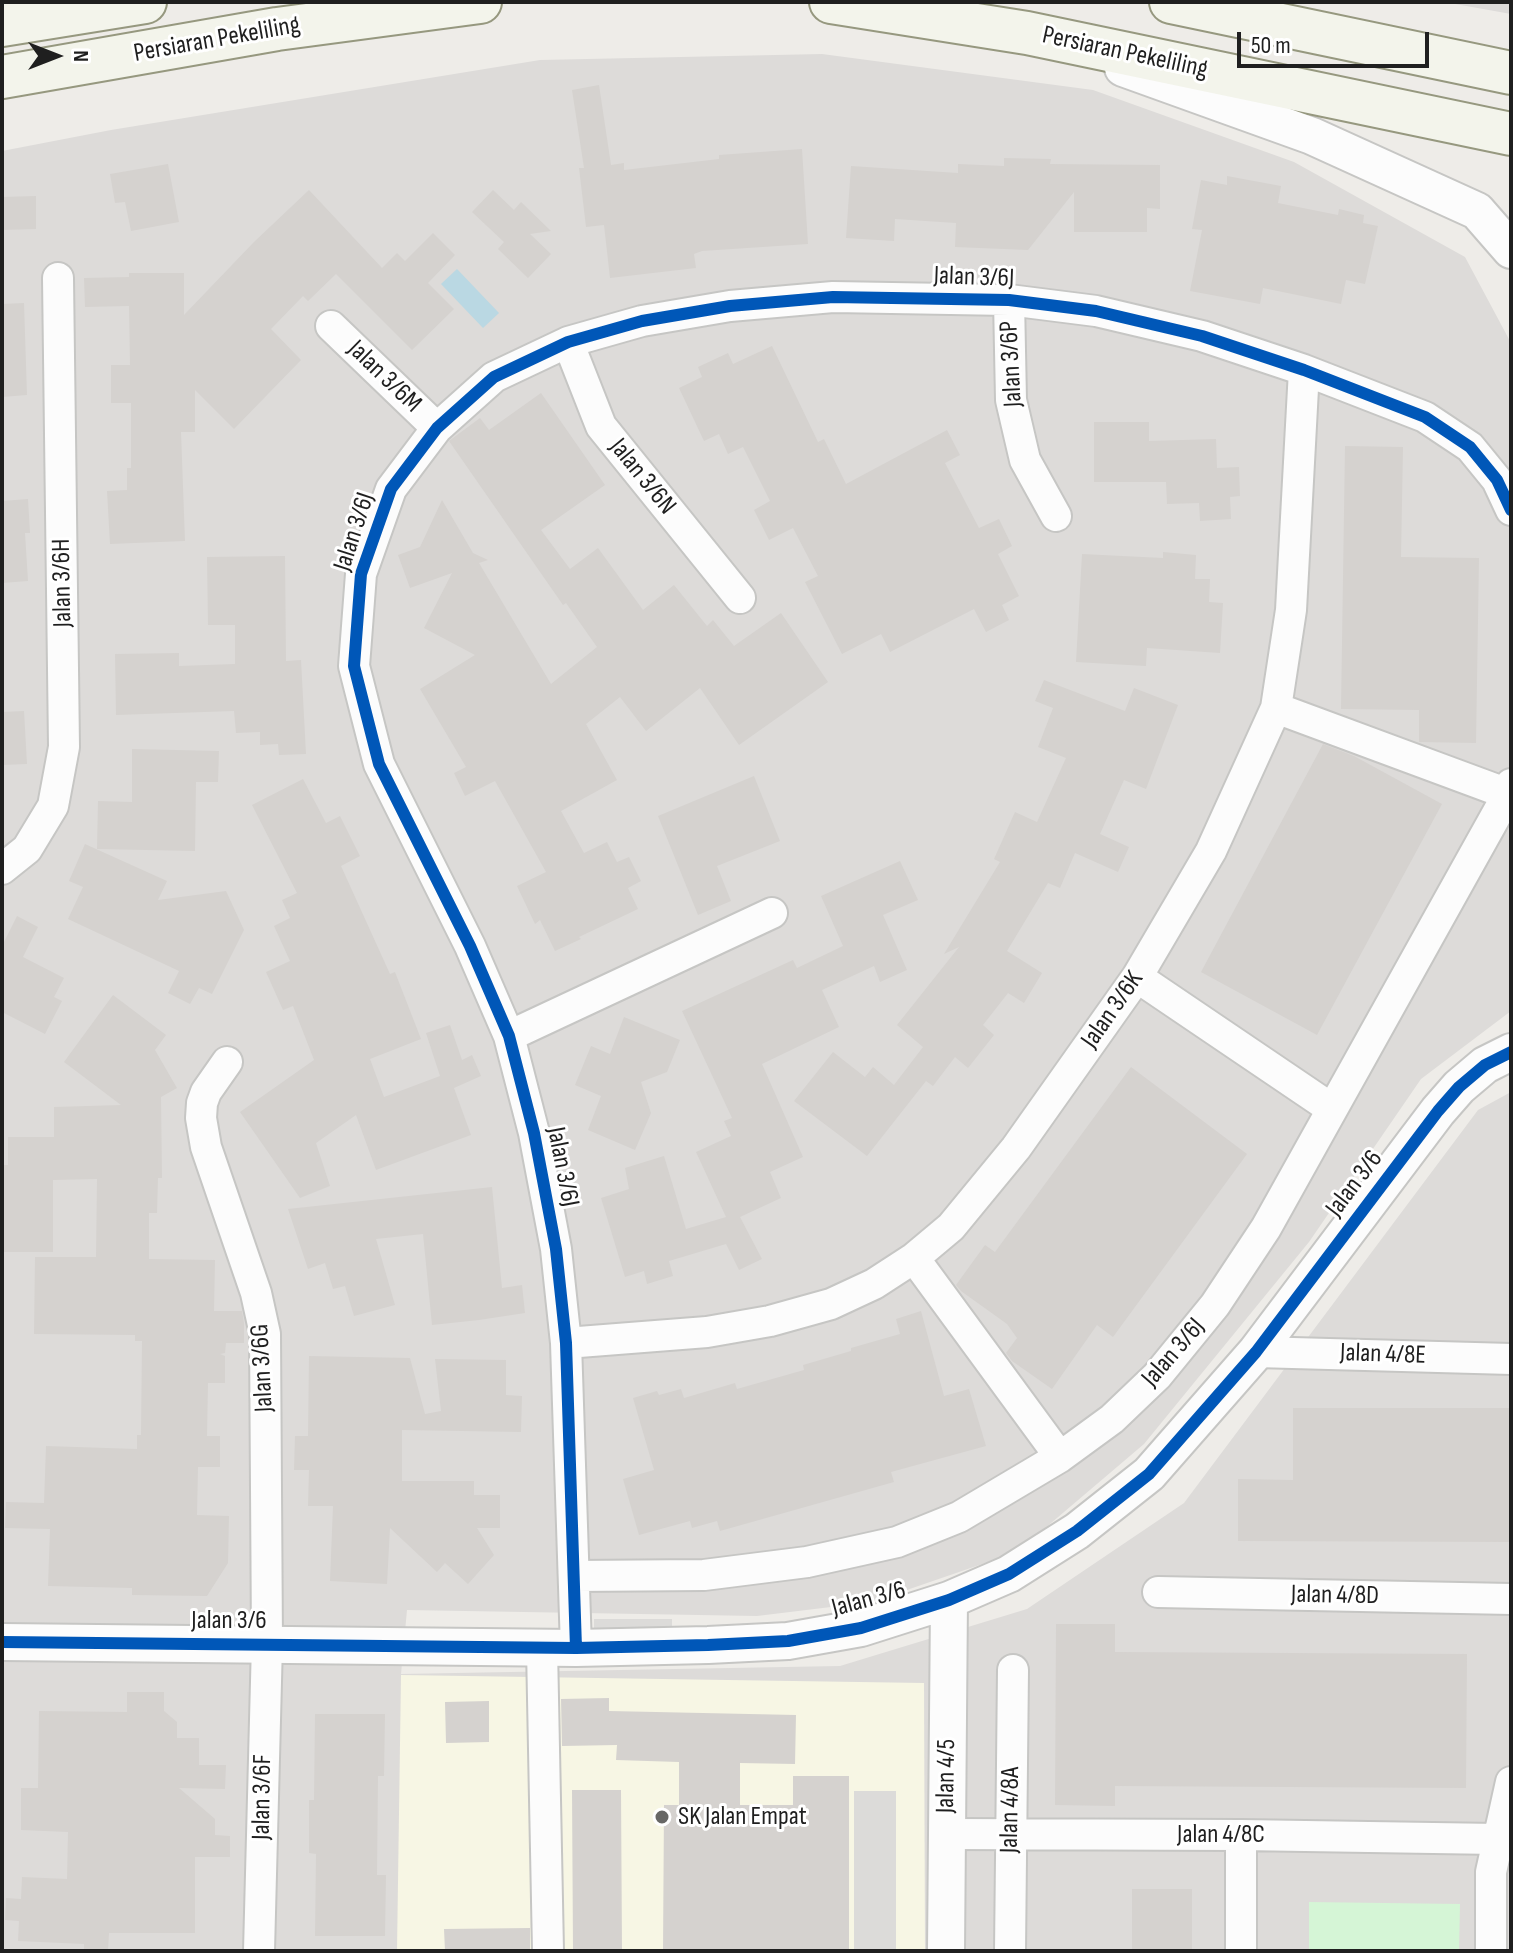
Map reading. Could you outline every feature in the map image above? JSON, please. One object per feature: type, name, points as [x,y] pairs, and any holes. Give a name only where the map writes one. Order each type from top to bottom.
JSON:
[{"type":"main road","name":"Persiaran Pekeliling","points":[[2,25],[145,2]]},
{"type":"main road","name":"Persiaran Pekeliling","points":[[2,77],[277,29],[480,2]]},
{"type":"main road","name":"Persiaran Pekeliling","points":[[831,2],[1027,33],[1511,134]]},
{"type":"main road","points":[[1171,2],[1511,73]]},
{"type":"street","points":[[1027,33],[1312,136],[1477,211],[1511,250]]},
{"type":"street","name":"Jalan 3/6H","points":[[2,869],[27,849],[53,806],[64,747],[58,278]]},
{"type":"street","name":"Jalan 3/6J","points":[[548,1951],[559,1648],[575,1576],[566,1343],[556,1249],[534,1133],[509,1036],[470,946],[379,764],[354,666],[361,574],[391,489],[437,428],[494,377],[568,342],[642,321],[730,306],[833,297],[1009,300],[1096,311],[1202,336],[1304,370],[1425,417],[1470,447],[1497,480],[1511,510]]},
{"type":"street","name":"Jalan 3/6P","points":[[1009,300],[1011,400],[1025,460],[1056,516]]},
{"type":"street","name":"Jalan 3/6M","points":[[331,326],[437,428]]},
{"type":"street","name":"Jalan 3/6N","points":[[568,342],[601,426],[740,598]]},
{"type":"street","name":"Jalan 3/6K","points":[[566,1343],[707,1332],[770,1321],[831,1304],[874,1284],[914,1258],[951,1227],[1016,1148],[1137,977],[1211,851],[1276,708],[1291,610],[1304,370]]},
{"type":"street","points":[[1276,708],[1510,789]]},
{"type":"street","name":"Jalan 3/6J","points":[[575,1576],[704,1575],[807,1562],[897,1542],[959,1517],[1060,1457],[1112,1419],[1157,1376],[1215,1305],[1266,1228],[1510,789]]},
{"type":"street","points":[[509,1036],[772,913]]},
{"type":"street","points":[[1137,977],[1332,1109]]},
{"type":"street","name":"Jalan 3/6","points":[[2,1642],[559,1648],[788,1641],[861,1628],[949,1600],[1009,1574],[1077,1531],[1149,1474],[1256,1352],[1438,1111],[1459,1087],[1485,1065],[1511,1052]]},
{"type":"street","name":"Jalan 3/6G","points":[[227,1062],[206,1092],[201,1118],[206,1147],[256,1293],[265,1334],[267,1643]]},
{"type":"street","points":[[914,1258],[1060,1457]]},
{"type":"street","name":"Jalan 4/8E","points":[[1256,1352],[1511,1359]]},
{"type":"street","name":"Jalan 4/8D","points":[[1158,1592],[1511,1599]]},
{"type":"street","name":"Jalan 4/5","points":[[946,1951],[949,1600]]},
{"type":"street","name":"Jalan 3/6F","points":[[259,1951],[267,1643]]},
{"type":"street","name":"Jalan 4/8A","points":[[1010,1951],[1013,1670]]},
{"type":"street","points":[[1491,1951],[1491,1872],[1511,1782]]},
{"type":"street","name":"Jalan 4/8C","points":[[946,1834],[1497,1839]]},
{"type":"street","points":[[1241,1835],[1241,1951]]},
{"type":"shaded area","points":[[1444,2],[1511,2],[1511,14]]},
{"type":"shaded area","points":[[822,54],[1093,90],[1294,162],[1465,257],[1511,343],[1511,1011],[1421,1079],[1309,1242],[1144,1444],[1017,1552],[872,1602],[757,1616],[407,1610],[401,1674],[840,1666],[1027,1609],[1184,1503],[1478,1110],[1511,1092],[1511,1951],[2,1951],[2,151],[111,130],[540,60]]},
{"type":"shaded area","points":[[594,1619],[672,1619],[672,1635],[594,1635]]},
{"type":"shaded area","name":"SK Jalan Empat","points":[[401,1675],[924,1683],[925,1951],[397,1951]]},
{"type":"shaded area","points":[[854,1791],[896,1791],[896,1951],[854,1951]]},
{"type":"green space","points":[[1309,1902],[1460,1904],[1459,1951],[1309,1951]]},
{"type":"water","points":[[457,269],[499,313],[483,328],[441,284]]},
{"type":"building","points":[[599,85],[611,165],[624,163],[624,170],[719,159],[719,155],[802,149],[808,244],[702,251],[694,254],[696,268],[610,278],[604,225],[586,227],[579,168],[584,168],[572,90]]},
{"type":"building","points":[[1004,158],[1051,159],[1050,164],[1160,165],[1160,209],[1147,208],[1147,232],[1074,232],[1074,192],[1028,250],[955,247],[956,223],[895,219],[894,241],[846,238],[851,166],[958,173],[958,164],[1004,166]]},
{"type":"building","points":[[168,164],[179,222],[131,231],[125,202],[115,203],[110,174]]},
{"type":"building","points":[[1227,176],[1281,186],[1278,203],[1338,215],[1339,209],[1364,215],[1363,223],[1378,226],[1365,284],[1346,280],[1341,304],[1263,288],[1260,304],[1190,291],[1202,230],[1192,229],[1201,180],[1227,185]]},
{"type":"building","points":[[309,190],[382,268],[397,253],[405,261],[433,233],[455,255],[428,283],[454,309],[412,350],[336,274],[308,301],[303,296],[271,329],[301,360],[234,429],[195,390],[195,432],[181,432],[185,541],[110,544],[107,491],[127,490],[127,468],[131,468],[131,403],[111,403],[111,365],[130,365],[129,306],[85,307],[84,278],[129,277],[129,273],[184,273],[184,315]]},
{"type":"building","points":[[493,190],[514,210],[521,202],[551,231],[530,234],[551,254],[528,278],[498,249],[504,242],[472,212]]},
{"type":"building","points":[[36,196],[36,229],[2,230],[2,197]]},
{"type":"building","points":[[24,303],[27,395],[2,397],[2,304]]},
{"type":"building","points":[[772,346],[818,442],[824,439],[846,484],[947,430],[960,455],[945,463],[979,528],[999,519],[1012,546],[998,554],[1019,596],[1002,605],[1009,620],[986,632],[974,609],[890,652],[881,634],[842,654],[805,582],[818,576],[793,528],[769,540],[754,510],[770,501],[743,447],[728,454],[719,434],[704,441],[679,388],[702,377],[698,367],[728,353],[733,364]]},
{"type":"building","points":[[541,393],[605,485],[541,530],[570,569],[598,548],[643,610],[674,585],[707,626],[713,620],[734,646],[781,613],[828,682],[739,745],[700,688],[646,731],[620,697],[586,724],[617,780],[561,811],[584,853],[607,842],[617,862],[629,857],[641,881],[628,888],[638,909],[555,951],[540,920],[535,924],[517,886],[546,872],[495,781],[465,796],[454,773],[466,767],[420,689],[475,655],[424,628],[452,573],[410,588],[398,555],[420,547],[442,500],[473,553],[488,560],[479,563],[551,684],[597,647],[566,603],[563,605],[449,441],[480,418],[489,430]]},
{"type":"building","points":[[1094,422],[1149,422],[1149,441],[1216,439],[1217,468],[1239,467],[1240,496],[1230,497],[1231,519],[1200,521],[1199,503],[1167,504],[1166,482],[1094,482]]},
{"type":"building","points":[[1345,446],[1403,447],[1401,557],[1479,558],[1476,743],[1419,742],[1419,710],[1341,709]]},
{"type":"building","points":[[28,499],[30,533],[25,533],[28,581],[2,583],[2,501]]},
{"type":"building","points":[[1163,552],[1196,555],[1195,579],[1210,579],[1209,602],[1223,603],[1220,653],[1147,648],[1146,666],[1076,662],[1082,554],[1163,558]]},
{"type":"building","points":[[285,556],[286,661],[301,660],[306,754],[279,755],[278,744],[260,745],[260,732],[236,733],[234,711],[116,715],[115,654],[179,653],[179,666],[235,664],[235,625],[208,625],[207,557]]},
{"type":"building","points":[[1044,680],[1125,711],[1134,688],[1178,705],[1146,789],[1124,780],[1100,834],[1129,847],[1118,872],[1075,853],[1060,888],[1048,883],[1007,951],[1042,973],[1024,1003],[1008,993],[983,1025],[994,1035],[968,1068],[955,1057],[933,1086],[926,1081],[867,1156],[794,1101],[833,1052],[865,1077],[873,1067],[894,1085],[923,1047],[897,1025],[959,947],[944,954],[1000,862],[994,859],[1015,812],[1037,822],[1066,758],[1038,747],[1053,708],[1035,701]]},
{"type":"building","points":[[24,711],[27,764],[2,765],[2,712]]},
{"type":"building","points":[[1323,744],[1354,756],[1442,804],[1317,1035],[1201,972]]},
{"type":"building","points":[[132,749],[219,751],[218,782],[196,782],[195,851],[97,849],[98,801],[132,802]]},
{"type":"building","points":[[754,776],[780,841],[717,866],[731,901],[698,915],[658,816]]},
{"type":"building","points":[[303,779],[326,823],[340,816],[360,856],[341,866],[390,974],[395,972],[421,1039],[370,1059],[384,1097],[440,1076],[426,1033],[450,1025],[462,1060],[472,1055],[481,1076],[454,1088],[471,1135],[376,1170],[356,1115],[316,1143],[330,1186],[300,1198],[240,1112],[314,1060],[293,1006],[283,1010],[266,972],[290,961],[274,926],[290,918],[282,900],[297,893],[252,805]]},
{"type":"building","points":[[85,844],[167,881],[158,900],[226,891],[244,930],[212,994],[199,988],[190,1004],[168,993],[179,971],[68,919],[83,887],[69,881]]},
{"type":"building","points":[[900,861],[918,900],[883,915],[907,970],[880,982],[874,966],[822,990],[839,1027],[762,1064],[803,1157],[770,1172],[781,1198],[740,1217],[762,1259],[739,1270],[726,1244],[669,1261],[673,1276],[647,1284],[644,1271],[625,1277],[601,1198],[629,1189],[625,1168],[664,1156],[686,1229],[726,1217],[696,1152],[731,1136],[724,1121],[732,1118],[682,1011],[793,960],[797,968],[843,946],[821,896]]},
{"type":"building","points":[[17,916],[38,927],[23,957],[64,978],[54,997],[62,1001],[45,1034],[2,1012],[2,946]]},
{"type":"building","points":[[113,995],[166,1035],[155,1050],[177,1088],[161,1097],[162,1178],[158,1178],[157,1213],[149,1213],[149,1259],[215,1260],[214,1311],[242,1311],[244,1323],[244,1343],[226,1343],[225,1353],[220,1354],[225,1356],[225,1383],[208,1383],[207,1436],[220,1436],[220,1467],[198,1467],[197,1515],[229,1516],[228,1563],[207,1596],[132,1595],[132,1588],[48,1586],[50,1529],[5,1528],[6,1502],[44,1503],[46,1446],[137,1449],[137,1435],[141,1435],[142,1341],[135,1341],[135,1335],[34,1334],[35,1257],[96,1257],[97,1179],[53,1180],[53,1252],[2,1252],[2,1165],[8,1165],[8,1137],[54,1137],[54,1107],[121,1105],[64,1062]]},
{"type":"building","points":[[624,1017],[680,1040],[667,1072],[641,1082],[651,1113],[635,1150],[588,1130],[601,1096],[575,1085],[591,1046],[610,1054]]},
{"type":"building","points":[[1131,1067],[1247,1154],[1113,1337],[1097,1325],[1052,1389],[1012,1361],[1006,1353],[1017,1338],[1007,1324],[956,1285],[985,1245],[995,1252]]},
{"type":"building","points":[[492,1187],[502,1288],[522,1285],[525,1313],[479,1320],[432,1325],[423,1234],[376,1239],[395,1305],[354,1316],[345,1286],[333,1289],[325,1263],[308,1269],[288,1209]]},
{"type":"building","points":[[921,1311],[944,1396],[969,1389],[986,1446],[891,1472],[894,1482],[720,1531],[717,1521],[692,1528],[690,1521],[639,1535],[623,1479],[654,1470],[633,1398],[657,1391],[659,1395],[681,1389],[684,1398],[735,1383],[737,1389],[804,1370],[803,1365],[900,1334],[896,1319]]},
{"type":"building","points":[[309,1356],[410,1358],[425,1414],[441,1411],[435,1359],[506,1360],[506,1395],[522,1396],[521,1432],[402,1430],[402,1481],[474,1481],[474,1495],[500,1495],[500,1528],[477,1528],[494,1555],[468,1584],[445,1563],[437,1572],[390,1528],[387,1584],[330,1581],[333,1506],[308,1506],[309,1470],[294,1470],[295,1436],[308,1436]]},
{"type":"building","points":[[1293,1408],[1511,1408],[1511,1542],[1238,1541],[1238,1479],[1293,1480]]},
{"type":"building","points":[[1056,1624],[1115,1624],[1115,1652],[1467,1654],[1466,1788],[1115,1786],[1115,1806],[1055,1805]]},
{"type":"building","points":[[127,1692],[164,1692],[164,1711],[177,1722],[177,1738],[199,1738],[199,1765],[226,1765],[225,1789],[179,1788],[215,1819],[215,1835],[230,1836],[230,1857],[195,1857],[195,1933],[109,1933],[108,1951],[84,1951],[84,1944],[18,1941],[19,1921],[5,1920],[6,1898],[21,1899],[22,1877],[67,1879],[68,1832],[21,1830],[21,1788],[38,1788],[39,1711],[127,1712]]},
{"type":"building","points":[[609,1698],[609,1711],[796,1715],[795,1764],[740,1763],[740,1805],[793,1805],[793,1776],[849,1776],[849,1951],[663,1951],[664,1805],[679,1805],[679,1762],[616,1760],[617,1745],[562,1746],[561,1699]]},
{"type":"building","points":[[489,1701],[489,1742],[446,1743],[445,1702]]},
{"type":"building","points":[[315,1714],[385,1714],[384,1776],[378,1776],[377,1875],[386,1875],[385,1936],[315,1936],[316,1854],[309,1853],[309,1800],[314,1800]]},
{"type":"building","points":[[572,1790],[621,1790],[622,1951],[573,1951]]},
{"type":"building","points":[[1132,1889],[1192,1889],[1192,1951],[1132,1951]]},
{"type":"building","points":[[530,1928],[530,1951],[445,1951],[444,1929]]},
{"type":"cycle path","points":[[576,1648],[566,1343],[556,1249],[534,1133],[509,1036],[470,946],[379,764],[354,666],[361,574],[391,489],[437,428],[494,377],[568,342],[642,321],[730,306],[833,297],[1009,300],[1096,311],[1202,336],[1304,370],[1425,417],[1470,447],[1497,480],[1511,510]]},
{"type":"cycle path","points":[[2,1642],[576,1648],[708,1645],[788,1641],[861,1628],[949,1600],[1009,1574],[1077,1531],[1149,1474],[1256,1352],[1438,1111],[1459,1087],[1485,1065],[1511,1052]]},
{"type":"place","name":"SK Jalan Empat","points":[[662,1817]]}]
